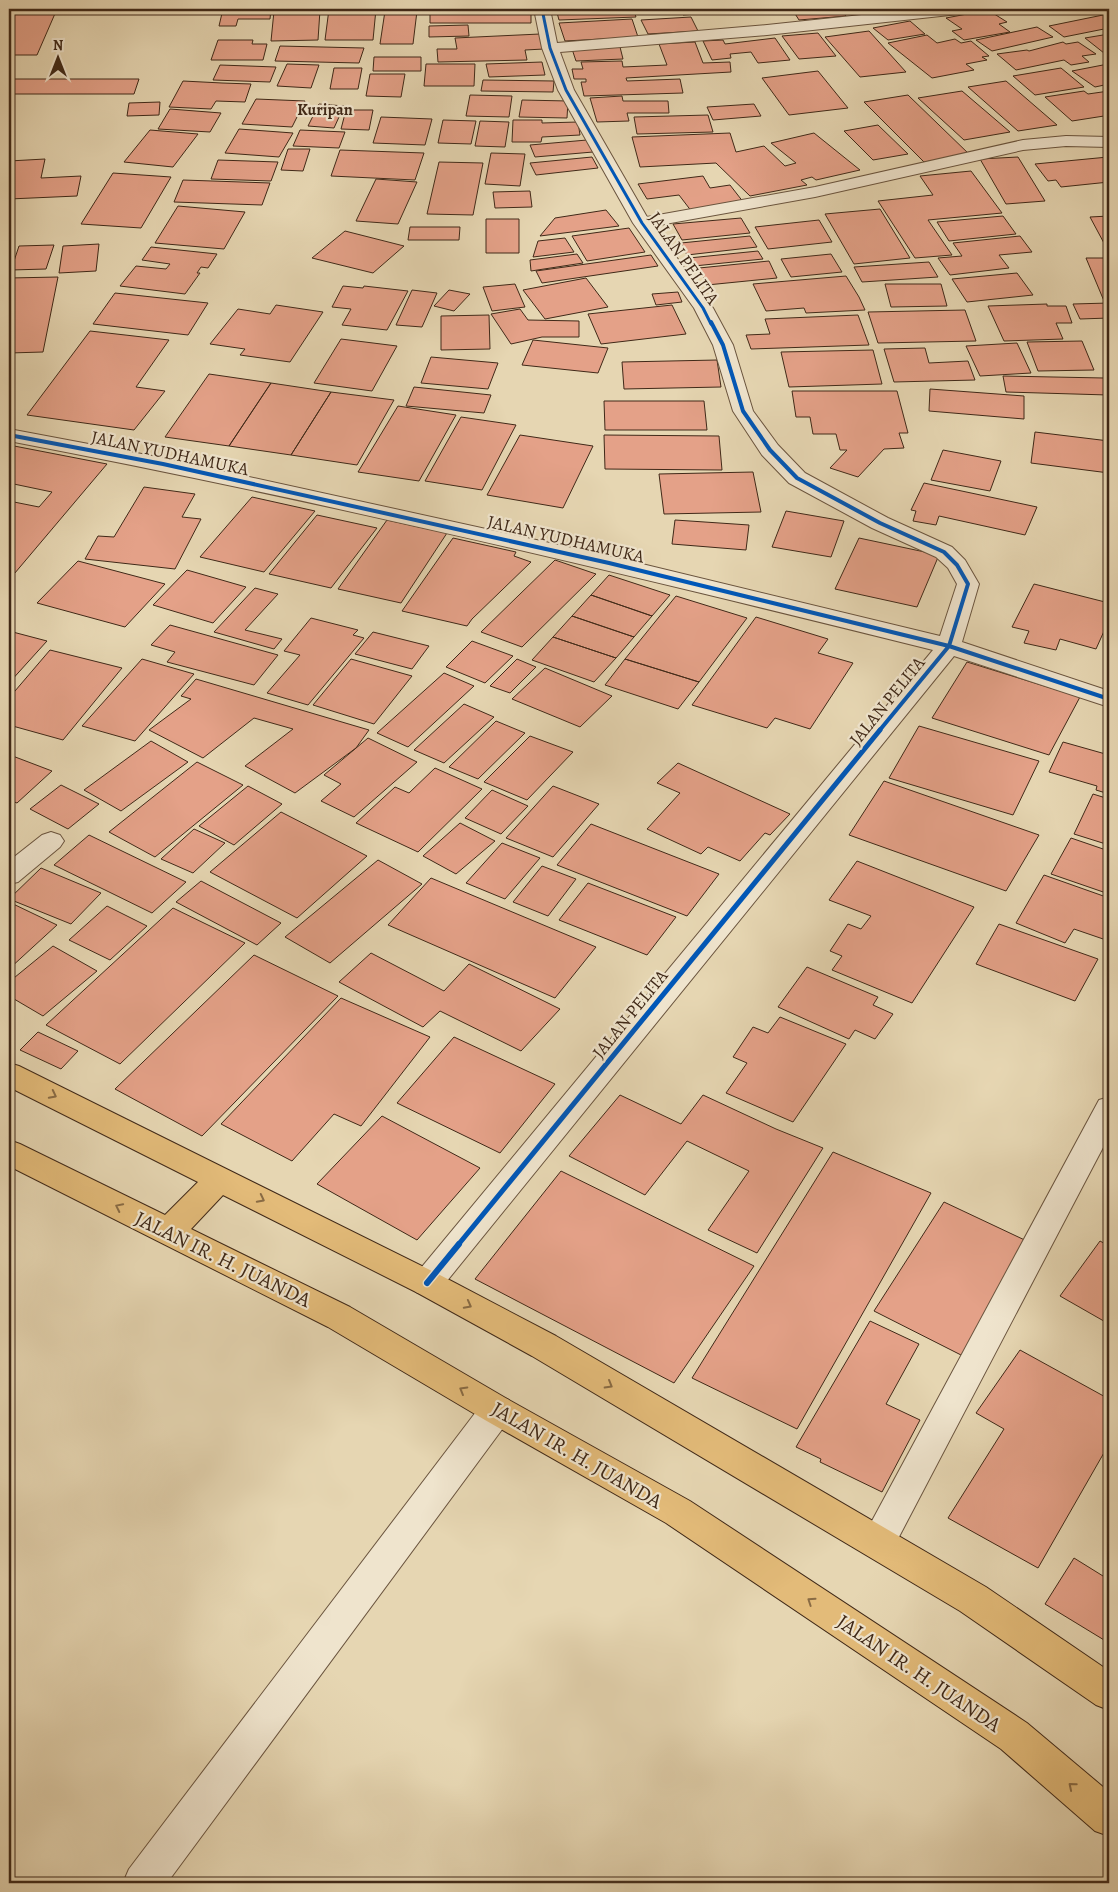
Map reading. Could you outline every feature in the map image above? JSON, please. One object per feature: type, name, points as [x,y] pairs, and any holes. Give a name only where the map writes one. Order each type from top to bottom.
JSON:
[{"type":"highway","points":[[9,1074],[428,1283],[544,1346],[973,1599],[1109,1692]]},
{"type":"highway","name":"JALAN IR. H. JUANDA","points":[[9,1152],[339,1317],[497,1410],[678,1512],[1014,1736],[1109,1817]]},
{"type":"highway","points":[[168,1232],[220,1179]]},
{"type":"street","name":"JALAN PELITA","points":[[428,1283],[949,646],[968,584],[957,565],[944,552],[880,523],[798,478],[770,450],[743,411],[723,345],[704,308],[642,223],[566,90],[550,48],[542,9]]},
{"type":"street","points":[[550,48],[767,30],[959,9]]},
{"type":"street","points":[[642,223],[816,192],[1023,145],[1066,141],[1109,142]]},
{"type":"street","name":"JALAN YUDHAMUKA","points":[[9,435],[163,464],[609,562],[949,646],[1109,699]]},
{"type":"street","points":[[9,875],[51,841]]},
{"type":"street","points":[[878,1543],[1109,1108]]},
{"type":"street","points":[[143,1883],[497,1410]]},
{"type":"building","points":[[9,9],[57,9],[37,55],[9,55]]},
{"type":"building","points":[[223,9],[271,9],[270,19],[238,19],[236,26],[219,26]]},
{"type":"building","points":[[329,9],[376,9],[373,40],[325,40]]},
{"type":"building","points":[[430,9],[531,9],[531,23],[430,23]]},
{"type":"building","points":[[556,9],[633,9],[636,17],[559,20]]},
{"type":"building","points":[[680,9],[721,9],[722,12],[683,15]]},
{"type":"building","points":[[792,9],[841,9],[846,16],[799,20]]},
{"type":"building","points":[[851,9],[925,9],[927,11],[857,17]]},
{"type":"building","points":[[320,10],[318,40],[271,41],[274,11]]},
{"type":"building","points":[[988,10],[1007,22],[999,24],[1010,32],[964,40],[952,31],[962,29],[946,18]]},
{"type":"building","points":[[385,11],[417,11],[413,44],[380,44]]},
{"type":"building","points":[[1103,15],[1109,20],[1109,28],[1064,37],[1049,26]]},
{"type":"building","points":[[691,17],[698,31],[648,34],[641,20]]},
{"type":"building","points":[[632,19],[638,37],[565,41],[559,23]]},
{"type":"building","points":[[910,21],[925,34],[888,40],[873,28]]},
{"type":"building","points":[[468,25],[469,36],[429,37],[429,26]]},
{"type":"building","points":[[1037,27],[1053,37],[992,51],[976,40]]},
{"type":"building","points":[[869,31],[906,72],[860,77],[825,37]]},
{"type":"building","points":[[818,33],[836,56],[799,59],[782,36]]},
{"type":"building","points":[[540,34],[544,49],[525,50],[527,60],[438,62],[437,49],[457,49],[455,38]]},
{"type":"building","points":[[1109,34],[1109,57],[1085,38]]},
{"type":"building","points":[[927,35],[937,43],[955,39],[961,43],[971,41],[989,56],[982,57],[987,60],[966,64],[974,70],[932,78],[888,43]]},
{"type":"building","points":[[775,38],[790,60],[758,63],[751,52],[730,54],[731,58],[712,60],[703,41],[723,40],[725,44]]},
{"type":"building","points":[[218,40],[253,40],[252,44],[267,44],[263,60],[211,60]]},
{"type":"building","points":[[695,42],[703,63],[730,62],[731,72],[626,78],[627,81],[680,79],[683,93],[584,96],[581,82],[586,82],[586,79],[574,79],[572,69],[583,69],[581,62],[622,61],[623,67],[667,65],[659,44]]},
{"type":"building","points":[[1063,42],[1066,44],[1078,42],[1096,54],[1082,56],[1089,62],[1071,65],[1064,60],[1016,70],[997,54],[1029,51]]},
{"type":"building","points":[[280,46],[364,48],[359,63],[275,61]]},
{"type":"building","points":[[620,47],[623,59],[576,61],[572,49]]},
{"type":"building","points":[[374,57],[421,57],[421,71],[373,71]]},
{"type":"building","points":[[542,62],[545,75],[489,77],[486,64]]},
{"type":"building","points":[[287,64],[319,65],[311,88],[277,86]]},
{"type":"building","points":[[426,64],[475,64],[474,86],[424,86]]},
{"type":"building","points":[[1108,64],[1109,84],[1095,87],[1072,71]]},
{"type":"building","points":[[220,65],[276,67],[270,82],[213,80]]},
{"type":"building","points":[[334,68],[362,68],[358,89],[330,89]]},
{"type":"building","points":[[1061,68],[1084,87],[1035,95],[1013,76]]},
{"type":"building","points":[[818,71],[848,108],[789,115],[762,78]]},
{"type":"building","points":[[370,74],[405,74],[401,97],[366,96]]},
{"type":"building","points":[[9,79],[139,79],[134,94],[9,94]]},
{"type":"building","points":[[483,80],[554,81],[553,92],[481,91]]},
{"type":"building","points":[[183,81],[251,84],[245,102],[216,101],[211,109],[169,107]]},
{"type":"building","points":[[1006,81],[1057,125],[1018,131],[968,87]]},
{"type":"building","points":[[962,91],[1010,132],[964,140],[918,98]]},
{"type":"building","points":[[1084,91],[1088,94],[1109,91],[1109,120],[1104,116],[1072,121],[1045,97]]},
{"type":"building","points":[[470,95],[512,96],[509,117],[466,116]]},
{"type":"building","points":[[908,95],[970,155],[924,162],[864,102]]},
{"type":"building","points":[[622,96],[623,101],[668,101],[669,113],[627,113],[629,121],[597,122],[590,98]]},
{"type":"building","points":[[256,99],[305,101],[292,127],[242,124]]},
{"type":"building","points":[[522,100],[568,101],[567,118],[519,117]]},
{"type":"building","points":[[160,102],[159,115],[127,116],[129,103]]},
{"type":"building","points":[[319,104],[344,106],[334,128],[308,126]]},
{"type":"building","points":[[754,104],[761,116],[713,120],[707,107]]},
{"type":"building","points":[[170,109],[221,113],[210,132],[158,129]]},
{"type":"building","points":[[346,110],[373,110],[369,130],[341,129]]},
{"type":"building","points":[[708,115],[713,132],[637,134],[634,117]]},
{"type":"building","points":[[381,117],[432,119],[425,145],[373,143]]},
{"type":"building","points":[[443,120],[476,121],[471,144],[438,143]]},
{"type":"building","points":[[513,120],[542,120],[542,123],[578,122],[580,135],[542,137],[541,142],[512,142]]},
{"type":"building","points":[[480,121],[509,122],[505,147],[475,146]]},
{"type":"building","points":[[878,125],[908,154],[873,160],[844,131]]},
{"type":"building","points":[[239,129],[293,133],[279,157],[225,153]]},
{"type":"building","points":[[150,130],[198,134],[173,167],[124,162]]},
{"type":"building","points":[[300,130],[345,132],[339,148],[293,146]]},
{"type":"building","points":[[730,133],[736,152],[764,146],[785,166],[796,163],[771,143],[814,133],[860,170],[816,180],[812,177],[801,180],[807,185],[750,196],[716,163],[640,167],[632,137]]},
{"type":"building","points":[[587,140],[593,152],[535,157],[530,145]]},
{"type":"building","points":[[288,149],[310,149],[303,171],[281,170]]},
{"type":"building","points":[[340,150],[424,153],[415,180],[331,176]]},
{"type":"building","points":[[491,153],[525,154],[520,186],[485,184]]},
{"type":"building","points":[[592,157],[598,168],[536,175],[530,163]]},
{"type":"building","points":[[1018,157],[1045,201],[1006,204],[980,159]]},
{"type":"building","points":[[1108,157],[1109,182],[1061,187],[1056,180],[1048,181],[1035,164]]},
{"type":"building","points":[[45,159],[41,178],[81,176],[77,196],[9,199],[9,161]]},
{"type":"building","points":[[218,160],[278,162],[271,181],[211,179]]},
{"type":"building","points":[[439,162],[483,163],[473,215],[427,214]]},
{"type":"building","points":[[971,171],[1002,213],[928,220],[952,255],[915,258],[878,201],[933,195],[920,176]]},
{"type":"building","points":[[113,173],[171,177],[141,228],[81,224]]},
{"type":"building","points":[[703,176],[710,188],[730,185],[744,203],[692,212],[679,195],[647,199],[638,184]]},
{"type":"building","points":[[376,179],[417,182],[398,224],[356,221]]},
{"type":"building","points":[[183,180],[270,183],[262,205],[174,202]]},
{"type":"building","points":[[530,191],[532,207],[495,208],[493,192]]},
{"type":"building","points":[[178,206],[245,212],[224,249],[155,243]]},
{"type":"building","points":[[880,209],[910,258],[854,264],[825,214]]},
{"type":"building","points":[[606,210],[619,226],[540,236],[555,218]]},
{"type":"building","points":[[1003,216],[1016,234],[949,241],[937,222]]},
{"type":"building","points":[[1109,216],[1109,245],[1105,245],[1090,217]]},
{"type":"building","points":[[741,218],[750,233],[682,240],[673,224]]},
{"type":"building","points":[[486,219],[519,219],[519,253],[486,253]]},
{"type":"building","points":[[819,220],[832,242],[768,249],[755,227]]},
{"type":"building","points":[[410,227],[460,227],[459,240],[408,240]]},
{"type":"building","points":[[629,228],[645,252],[587,261],[572,236]]},
{"type":"building","points":[[345,231],[404,246],[373,273],[312,258]]},
{"type":"building","points":[[750,236],[757,247],[687,255],[681,243]]},
{"type":"building","points":[[1020,236],[1032,252],[999,255],[1009,268],[950,275],[938,258],[962,256],[953,243]]},
{"type":"building","points":[[565,238],[574,252],[533,257],[538,241]]},
{"type":"building","points":[[99,244],[96,271],[59,273],[63,246]]},
{"type":"building","points":[[54,245],[46,269],[11,270],[19,246]]},
{"type":"building","points":[[151,247],[217,254],[208,268],[201,267],[197,273],[200,273],[185,294],[120,286],[136,266],[166,269],[170,264],[142,260]]},
{"type":"building","points":[[758,251],[763,259],[694,266],[689,258]]},
{"type":"building","points":[[577,254],[583,263],[531,271],[530,260]]},
{"type":"building","points":[[831,254],[842,272],[791,277],[781,259]]},
{"type":"building","points":[[651,255],[658,266],[542,283],[536,271]]},
{"type":"building","points":[[1086,258],[1109,258],[1109,301],[1104,301]]},
{"type":"building","points":[[769,261],[777,278],[707,285],[699,268]]},
{"type":"building","points":[[929,262],[938,277],[862,282],[854,267]]},
{"type":"building","points":[[1017,273],[1033,295],[967,302],[952,279]]},
{"type":"building","points":[[846,276],[865,310],[806,313],[804,308],[766,311],[753,284]]},
{"type":"building","points":[[58,277],[43,352],[9,353],[9,278]]},
{"type":"building","points":[[586,278],[608,307],[545,319],[523,290]]},
{"type":"building","points":[[515,284],[525,307],[492,311],[483,287]]},
{"type":"building","points":[[885,284],[941,284],[947,306],[891,307]]},
{"type":"building","points":[[343,286],[363,288],[364,286],[408,291],[387,330],[342,325],[351,309],[332,307]]},
{"type":"building","points":[[412,290],[437,293],[422,327],[396,325]]},
{"type":"building","points":[[449,290],[470,294],[454,311],[434,306]]},
{"type":"building","points":[[678,292],[682,302],[656,305],[652,294]]},
{"type":"building","points":[[115,293],[208,303],[188,335],[93,324]]},
{"type":"building","points":[[1109,303],[1109,318],[1080,319],[1073,304]]},
{"type":"building","points":[[1047,304],[1047,306],[1066,306],[1072,323],[1056,323],[1063,339],[1004,341],[988,306]]},
{"type":"building","points":[[276,305],[323,312],[290,362],[240,355],[245,349],[210,344],[238,309],[270,314]]},
{"type":"building","points":[[672,305],[686,334],[601,344],[588,314]]},
{"type":"building","points":[[520,309],[528,320],[579,321],[579,337],[542,337],[511,344],[491,314]]},
{"type":"building","points":[[965,310],[976,341],[878,343],[868,312]]},
{"type":"building","points":[[489,315],[490,349],[441,350],[441,316]]},
{"type":"building","points":[[858,315],[869,345],[751,349],[746,335],[770,334],[765,319]]},
{"type":"building","points":[[90,331],[169,340],[136,387],[165,391],[134,430],[27,415]]},
{"type":"building","points":[[341,339],[397,346],[372,391],[314,383]]},
{"type":"building","points":[[533,340],[608,348],[598,373],[522,365]]},
{"type":"building","points":[[1082,341],[1094,370],[1038,371],[1027,342]]},
{"type":"building","points":[[1017,343],[1031,373],[980,376],[966,346]]},
{"type":"building","points":[[925,348],[929,363],[968,361],[975,380],[894,382],[884,349]]},
{"type":"building","points":[[873,350],[882,384],[789,387],[781,352]]},
{"type":"building","points":[[431,357],[498,363],[488,389],[421,383]]},
{"type":"building","points":[[717,360],[721,387],[624,389],[622,362]]},
{"type":"building","points":[[209,374],[271,383],[229,446],[165,437]]},
{"type":"building","points":[[1003,376],[1104,378],[1108,395],[1006,392]]},
{"type":"building","points":[[271,383],[331,392],[291,455],[229,446]]},
{"type":"building","points":[[414,387],[491,395],[484,413],[406,406]]},
{"type":"building","points":[[930,389],[1024,396],[1024,419],[929,411]]},
{"type":"building","points":[[792,391],[897,391],[908,433],[899,433],[904,448],[884,449],[858,477],[830,468],[847,450],[840,450],[836,434],[813,434],[810,417],[796,417]]},
{"type":"building","points":[[331,392],[394,400],[357,465],[291,455]]},
{"type":"building","points":[[604,401],[704,401],[707,430],[605,430]]},
{"type":"building","points":[[398,406],[456,415],[419,481],[358,472]]},
{"type":"building","points":[[461,417],[516,425],[482,490],[425,481]]},
{"type":"building","points":[[1035,432],[1109,441],[1109,473],[1031,463]]},
{"type":"building","points":[[520,435],[593,446],[563,508],[487,495]]},
{"type":"building","points":[[604,435],[719,436],[722,470],[605,469]]},
{"type":"building","points":[[9,445],[107,464],[9,580],[9,501],[39,507],[52,492],[9,483]]},
{"type":"building","points":[[943,450],[1001,461],[990,491],[931,480]]},
{"type":"building","points":[[753,472],[761,512],[664,514],[659,474]]},
{"type":"building","points":[[924,483],[1037,507],[1025,535],[939,516],[936,525],[913,521],[916,511],[911,510]]},
{"type":"building","points":[[144,487],[195,494],[182,517],[201,519],[175,569],[85,559],[98,536],[114,537]]},
{"type":"building","points":[[252,497],[315,511],[264,572],[200,557]]},
{"type":"building","points":[[786,511],[844,521],[831,557],[772,547]]},
{"type":"building","points":[[317,515],[377,528],[331,588],[269,574]]},
{"type":"building","points":[[387,520],[447,533],[401,603],[338,589]]},
{"type":"building","points":[[675,520],[749,525],[746,550],[672,544]]},
{"type":"building","points":[[453,538],[516,552],[514,556],[531,562],[467,626],[402,611]]},
{"type":"building","points":[[859,538],[939,555],[917,607],[835,589]]},
{"type":"building","points":[[555,560],[596,574],[522,647],[481,632]]},
{"type":"building","points":[[78,561],[165,584],[125,627],[37,603]]},
{"type":"building","points":[[187,570],[246,587],[213,623],[153,605]]},
{"type":"building","points":[[609,575],[670,595],[652,616],[591,595]]},
{"type":"building","points":[[1034,584],[1109,603],[1109,620],[1096,649],[1060,639],[1056,650],[1024,643],[1029,631],[1012,627]]},
{"type":"building","points":[[255,588],[278,594],[245,630],[282,639],[274,649],[214,632]]},
{"type":"building","points":[[591,595],[652,616],[634,637],[572,616]]},
{"type":"building","points":[[676,596],[747,618],[699,682],[625,659]]},
{"type":"building","points":[[572,616],[634,637],[616,658],[553,637]]},
{"type":"building","points":[[756,617],[828,639],[818,653],[853,663],[810,729],[775,718],[767,728],[692,705]]},
{"type":"building","points":[[311,618],[358,630],[353,635],[364,638],[308,705],[267,693],[300,655],[284,651]]},
{"type":"building","points":[[170,625],[278,655],[254,685],[167,662],[175,652],[151,645]]},
{"type":"building","points":[[9,631],[47,641],[9,683]]},
{"type":"building","points":[[373,632],[429,646],[412,669],[355,654]]},
{"type":"building","points":[[553,637],[616,658],[594,682],[532,660]]},
{"type":"building","points":[[472,641],[513,656],[485,683],[446,667]]},
{"type":"building","points":[[50,650],[122,668],[63,740],[9,725],[9,698]]},
{"type":"building","points":[[142,659],[194,674],[135,741],[82,726]]},
{"type":"building","points":[[351,659],[412,676],[374,724],[313,705]]},
{"type":"building","points":[[517,659],[536,667],[510,693],[490,686]]},
{"type":"building","points":[[625,659],[699,682],[678,709],[605,685]]},
{"type":"building","points":[[967,662],[1080,697],[1049,755],[932,718]]},
{"type":"building","points":[[545,668],[612,696],[580,727],[512,699]]},
{"type":"building","points":[[444,673],[474,686],[408,747],[377,733]]},
{"type":"building","points":[[196,679],[369,730],[356,748],[295,793],[245,766],[293,729],[254,718],[203,758],[149,730],[191,699],[181,696]]},
{"type":"building","points":[[464,704],[494,717],[444,763],[414,750]]},
{"type":"building","points":[[496,721],[525,733],[478,779],[449,767]]},
{"type":"building","points":[[919,726],[1039,761],[1013,815],[889,778]]},
{"type":"building","points":[[530,736],[573,752],[527,800],[484,782]]},
{"type":"building","points":[[368,738],[417,762],[354,817],[321,801],[341,784],[324,775]]},
{"type":"building","points":[[151,741],[188,762],[121,811],[84,790]]},
{"type":"building","points":[[1063,742],[1109,755],[1109,794],[1096,790],[1097,786],[1049,772]]},
{"type":"building","points":[[10,755],[52,771],[17,803],[9,800]]},
{"type":"building","points":[[197,762],[243,785],[155,857],[109,832]]},
{"type":"building","points":[[678,763],[790,814],[770,835],[765,833],[740,861],[708,847],[701,854],[647,829],[680,793],[657,783]]},
{"type":"building","points":[[435,768],[482,789],[418,852],[356,823],[395,787],[409,793]]},
{"type":"building","points":[[884,781],[1039,835],[1006,891],[849,835]]},
{"type":"building","points":[[61,785],[99,804],[68,829],[30,809]]},
{"type":"building","points":[[248,786],[282,804],[234,845],[199,826]]},
{"type":"building","points":[[553,786],[599,804],[553,857],[506,838]]},
{"type":"building","points":[[492,790],[528,806],[501,834],[465,818]]},
{"type":"building","points":[[1093,794],[1109,799],[1109,845],[1074,834]]},
{"type":"building","points":[[281,812],[367,856],[297,918],[210,872]]},
{"type":"building","points":[[460,823],[495,841],[456,874],[423,856]]},
{"type":"building","points":[[591,824],[719,874],[687,916],[557,865]]},
{"type":"building","points":[[194,829],[225,843],[193,873],[161,859]]},
{"type":"building","points":[[89,835],[186,882],[152,913],[54,865]]},
{"type":"building","points":[[1071,838],[1109,851],[1109,894],[1051,874]]},
{"type":"building","points":[[502,843],[540,858],[505,899],[466,883]]},
{"type":"building","points":[[378,860],[422,884],[330,963],[285,937]]},
{"type":"building","points":[[857,861],[974,907],[912,1003],[832,970],[842,956],[830,951],[848,924],[861,929],[871,916],[829,900]]},
{"type":"building","points":[[542,866],[576,879],[548,916],[513,902]]},
{"type":"building","points":[[41,868],[101,893],[71,924],[9,899]]},
{"type":"building","points":[[1044,875],[1109,898],[1109,941],[1074,929],[1065,943],[1016,923]]},
{"type":"building","points":[[431,878],[596,947],[555,998],[388,925]]},
{"type":"building","points":[[201,881],[281,923],[257,945],[176,902]]},
{"type":"building","points":[[588,883],[676,917],[647,955],[559,920]]},
{"type":"building","points":[[9,902],[57,925],[9,969]]},
{"type":"building","points":[[107,906],[147,926],[110,960],[69,940]]},
{"type":"building","points":[[173,908],[245,943],[120,1064],[46,1025]]},
{"type":"building","points":[[999,924],[1098,959],[1075,1001],[976,964]]},
{"type":"building","points":[[53,946],[97,971],[43,1016],[9,996],[9,982]]},
{"type":"building","points":[[371,953],[444,991],[469,964],[560,1009],[521,1051],[440,1011],[423,1027],[339,982]]},
{"type":"building","points":[[254,955],[338,996],[202,1136],[115,1089]]},
{"type":"building","points":[[807,967],[878,997],[873,1005],[893,1014],[875,1039],[855,1030],[849,1039],[778,1007]]},
{"type":"building","points":[[341,998],[430,1037],[361,1126],[334,1114],[292,1161],[221,1124]]},
{"type":"building","points":[[780,1017],[846,1044],[793,1122],[726,1093],[747,1063],[733,1057],[753,1027],[768,1033]]},
{"type":"building","points":[[38,1032],[78,1051],[61,1069],[20,1050]]},
{"type":"building","points":[[454,1037],[555,1084],[500,1153],[397,1103]]},
{"type":"building","points":[[620,1095],[681,1124],[703,1095],[776,1129],[823,1148],[757,1253],[708,1230],[749,1171],[687,1141],[645,1195],[569,1156]]},
{"type":"building","points":[[382,1116],[480,1168],[417,1240],[317,1184]]},
{"type":"building","points":[[833,1152],[931,1193],[797,1429],[692,1378]]},
{"type":"building","points":[[561,1171],[754,1266],[674,1383],[475,1279]]},
{"type":"building","points":[[944,1202],[1031,1243],[963,1356],[874,1311]]},
{"type":"building","points":[[1100,1241],[1109,1246],[1109,1324],[1060,1296]]},
{"type":"building","points":[[870,1321],[919,1344],[886,1404],[920,1420],[882,1492],[820,1462],[821,1459],[796,1447]]},
{"type":"building","points":[[1020,1350],[1109,1399],[1109,1444],[1038,1568],[948,1518],[1004,1429],[976,1413]]},
{"type":"building","points":[[1074,1558],[1103,1576],[1109,1566],[1109,1643],[1045,1604]]},
{"type":"cycle path","points":[[427,1283],[949,646],[968,584],[957,565],[944,552],[880,523],[797,478],[770,450],[743,411],[723,345],[703,308],[642,223],[566,90],[550,48],[542,9]]},
{"type":"cycle path","points":[[9,435],[163,464],[609,563],[949,646],[1109,699]]},
{"type":"district","name":"Kuripan","points":[[325,110]]}]
